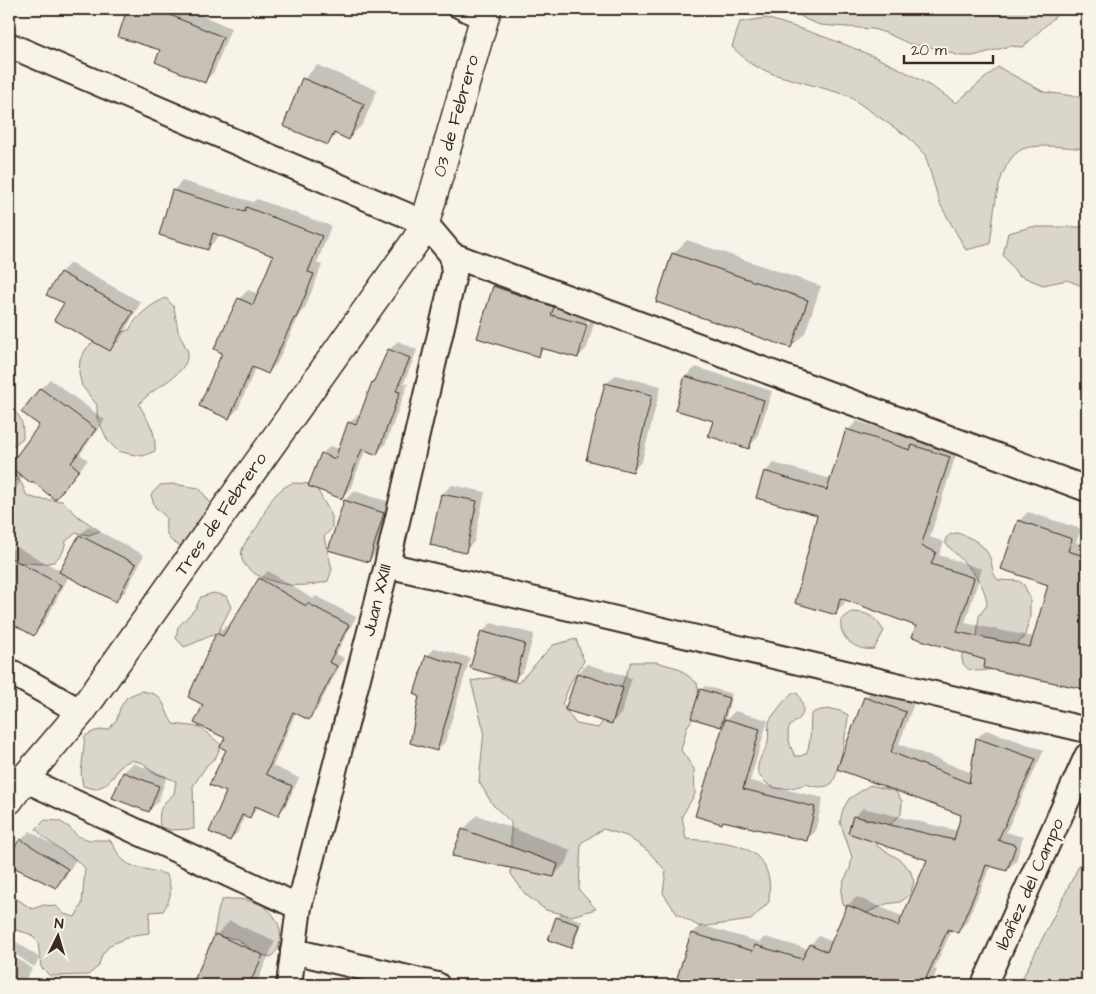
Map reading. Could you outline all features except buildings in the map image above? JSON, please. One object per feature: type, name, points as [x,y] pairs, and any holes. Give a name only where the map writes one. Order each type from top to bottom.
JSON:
[{"type":"street","name":"03 de Febrero","points":[[425,224],[485,16]]},
{"type":"street","points":[[9,45],[425,224],[452,255],[1087,489]]},
{"type":"street","name":"Tres de Febrero","points":[[16,790],[81,712],[417,239],[425,224]]},
{"type":"street","name":"Juan XXIII","points":[[288,985],[298,907],[387,564],[454,274],[452,255]]},
{"type":"street","points":[[387,564],[1087,730]]},
{"type":"street","points":[[9,671],[81,712]]},
{"type":"street","name":"Ibañez del Campo","points":[[993,982],[1087,756]]},
{"type":"street","points":[[16,790],[298,907]]},
{"type":"street","points":[[293,950],[437,985]]},
{"type":"lane","points":[[452,9],[485,16]]},
{"type":"shaded area","points":[[790,9],[1063,9],[1023,47],[1010,46],[973,56],[960,56],[936,48],[910,44],[873,29],[820,25],[807,20]]},
{"type":"shaded area","points":[[766,18],[841,43],[888,63],[912,75],[956,103],[998,67],[1044,92],[1087,98],[1087,149],[1042,146],[1025,148],[1019,151],[1011,159],[1000,181],[990,244],[966,250],[940,204],[925,155],[908,137],[847,95],[773,74],[751,64],[732,47],[740,22]]},
{"type":"shaded area","points":[[1087,223],[1087,288],[1067,280],[1043,285],[1018,275],[1003,255],[1008,233],[1031,227],[1081,227]]},
{"type":"shaded area","points":[[166,298],[174,307],[178,331],[188,352],[186,361],[176,375],[139,404],[153,431],[155,451],[143,456],[118,451],[108,441],[97,418],[97,405],[82,386],[79,374],[80,360],[86,349],[95,340],[129,330],[144,311]]},
{"type":"shaded area","points":[[9,408],[21,420],[23,438],[9,449]]},
{"type":"shaded area","points":[[9,467],[22,484],[27,496],[62,501],[79,517],[100,531],[89,535],[76,533],[66,541],[63,552],[54,562],[42,564],[9,562]]},
{"type":"shaded area","points":[[292,483],[314,484],[332,516],[332,528],[324,537],[332,569],[328,581],[299,585],[274,582],[250,570],[242,558],[243,546],[259,524],[271,500]]},
{"type":"shaded area","points":[[173,484],[199,488],[215,509],[192,549],[170,540],[166,531],[166,517],[155,507],[151,495],[160,485]]},
{"type":"shaded area","points":[[957,533],[973,539],[986,550],[998,580],[1019,581],[1024,585],[1030,598],[1030,617],[1024,638],[1014,645],[1000,667],[990,670],[978,671],[967,668],[962,658],[965,648],[977,637],[979,616],[987,605],[986,596],[978,579],[946,544],[946,538],[951,534]]},
{"type":"shaded area","points":[[213,593],[226,596],[231,607],[218,633],[184,647],[176,638],[178,627],[195,609],[201,597]]},
{"type":"shaded area","points":[[852,612],[871,616],[884,631],[874,649],[855,646],[842,633],[841,620]]},
{"type":"shaded area","points":[[576,639],[584,661],[571,682],[562,704],[576,724],[598,728],[613,708],[631,662],[656,662],[678,668],[697,683],[701,706],[687,727],[681,750],[694,769],[695,794],[682,816],[686,839],[724,842],[736,845],[757,856],[764,866],[769,879],[769,902],[751,920],[700,927],[677,914],[663,893],[666,871],[648,851],[627,836],[603,829],[581,843],[579,890],[596,909],[571,916],[546,910],[526,895],[511,874],[511,822],[493,805],[479,782],[484,731],[471,681],[496,677],[518,683],[553,645]]},
{"type":"shaded area","points":[[141,691],[149,692],[159,698],[173,724],[200,727],[221,745],[216,757],[207,765],[193,786],[194,829],[171,830],[160,827],[161,808],[174,794],[176,781],[152,772],[143,763],[131,760],[120,766],[105,785],[95,789],[83,786],[81,774],[85,736],[95,731],[109,729],[117,719],[120,708],[127,697]]},
{"type":"shaded area","points":[[792,693],[797,693],[802,702],[803,709],[802,715],[790,726],[788,733],[795,756],[807,753],[810,740],[811,714],[820,710],[830,709],[848,715],[845,739],[837,771],[832,783],[829,785],[816,787],[806,784],[783,789],[768,784],[759,774],[759,763],[768,742],[769,722]]},
{"type":"shaded area","points":[[870,785],[895,791],[902,801],[901,814],[891,824],[880,828],[876,839],[877,846],[899,859],[910,870],[914,882],[910,895],[900,902],[886,904],[864,914],[852,912],[843,904],[841,892],[844,880],[850,869],[852,857],[840,822],[843,809],[849,799]]},
{"type":"shaded area","points":[[45,820],[59,821],[69,827],[77,836],[90,840],[110,840],[118,854],[128,864],[167,875],[169,881],[170,894],[163,911],[150,912],[149,933],[134,935],[110,945],[102,955],[98,967],[88,975],[50,976],[41,967],[38,942],[30,934],[9,928],[9,894],[32,909],[44,905],[56,906],[64,914],[75,917],[82,904],[85,868],[47,840],[36,829]]},
{"type":"shaded area","points":[[1087,850],[1087,985],[1019,985]]},
{"type":"shaded area","points":[[222,900],[246,900],[263,906],[269,910],[277,921],[280,941],[277,950],[271,957],[257,954],[237,939],[213,936]]}]
